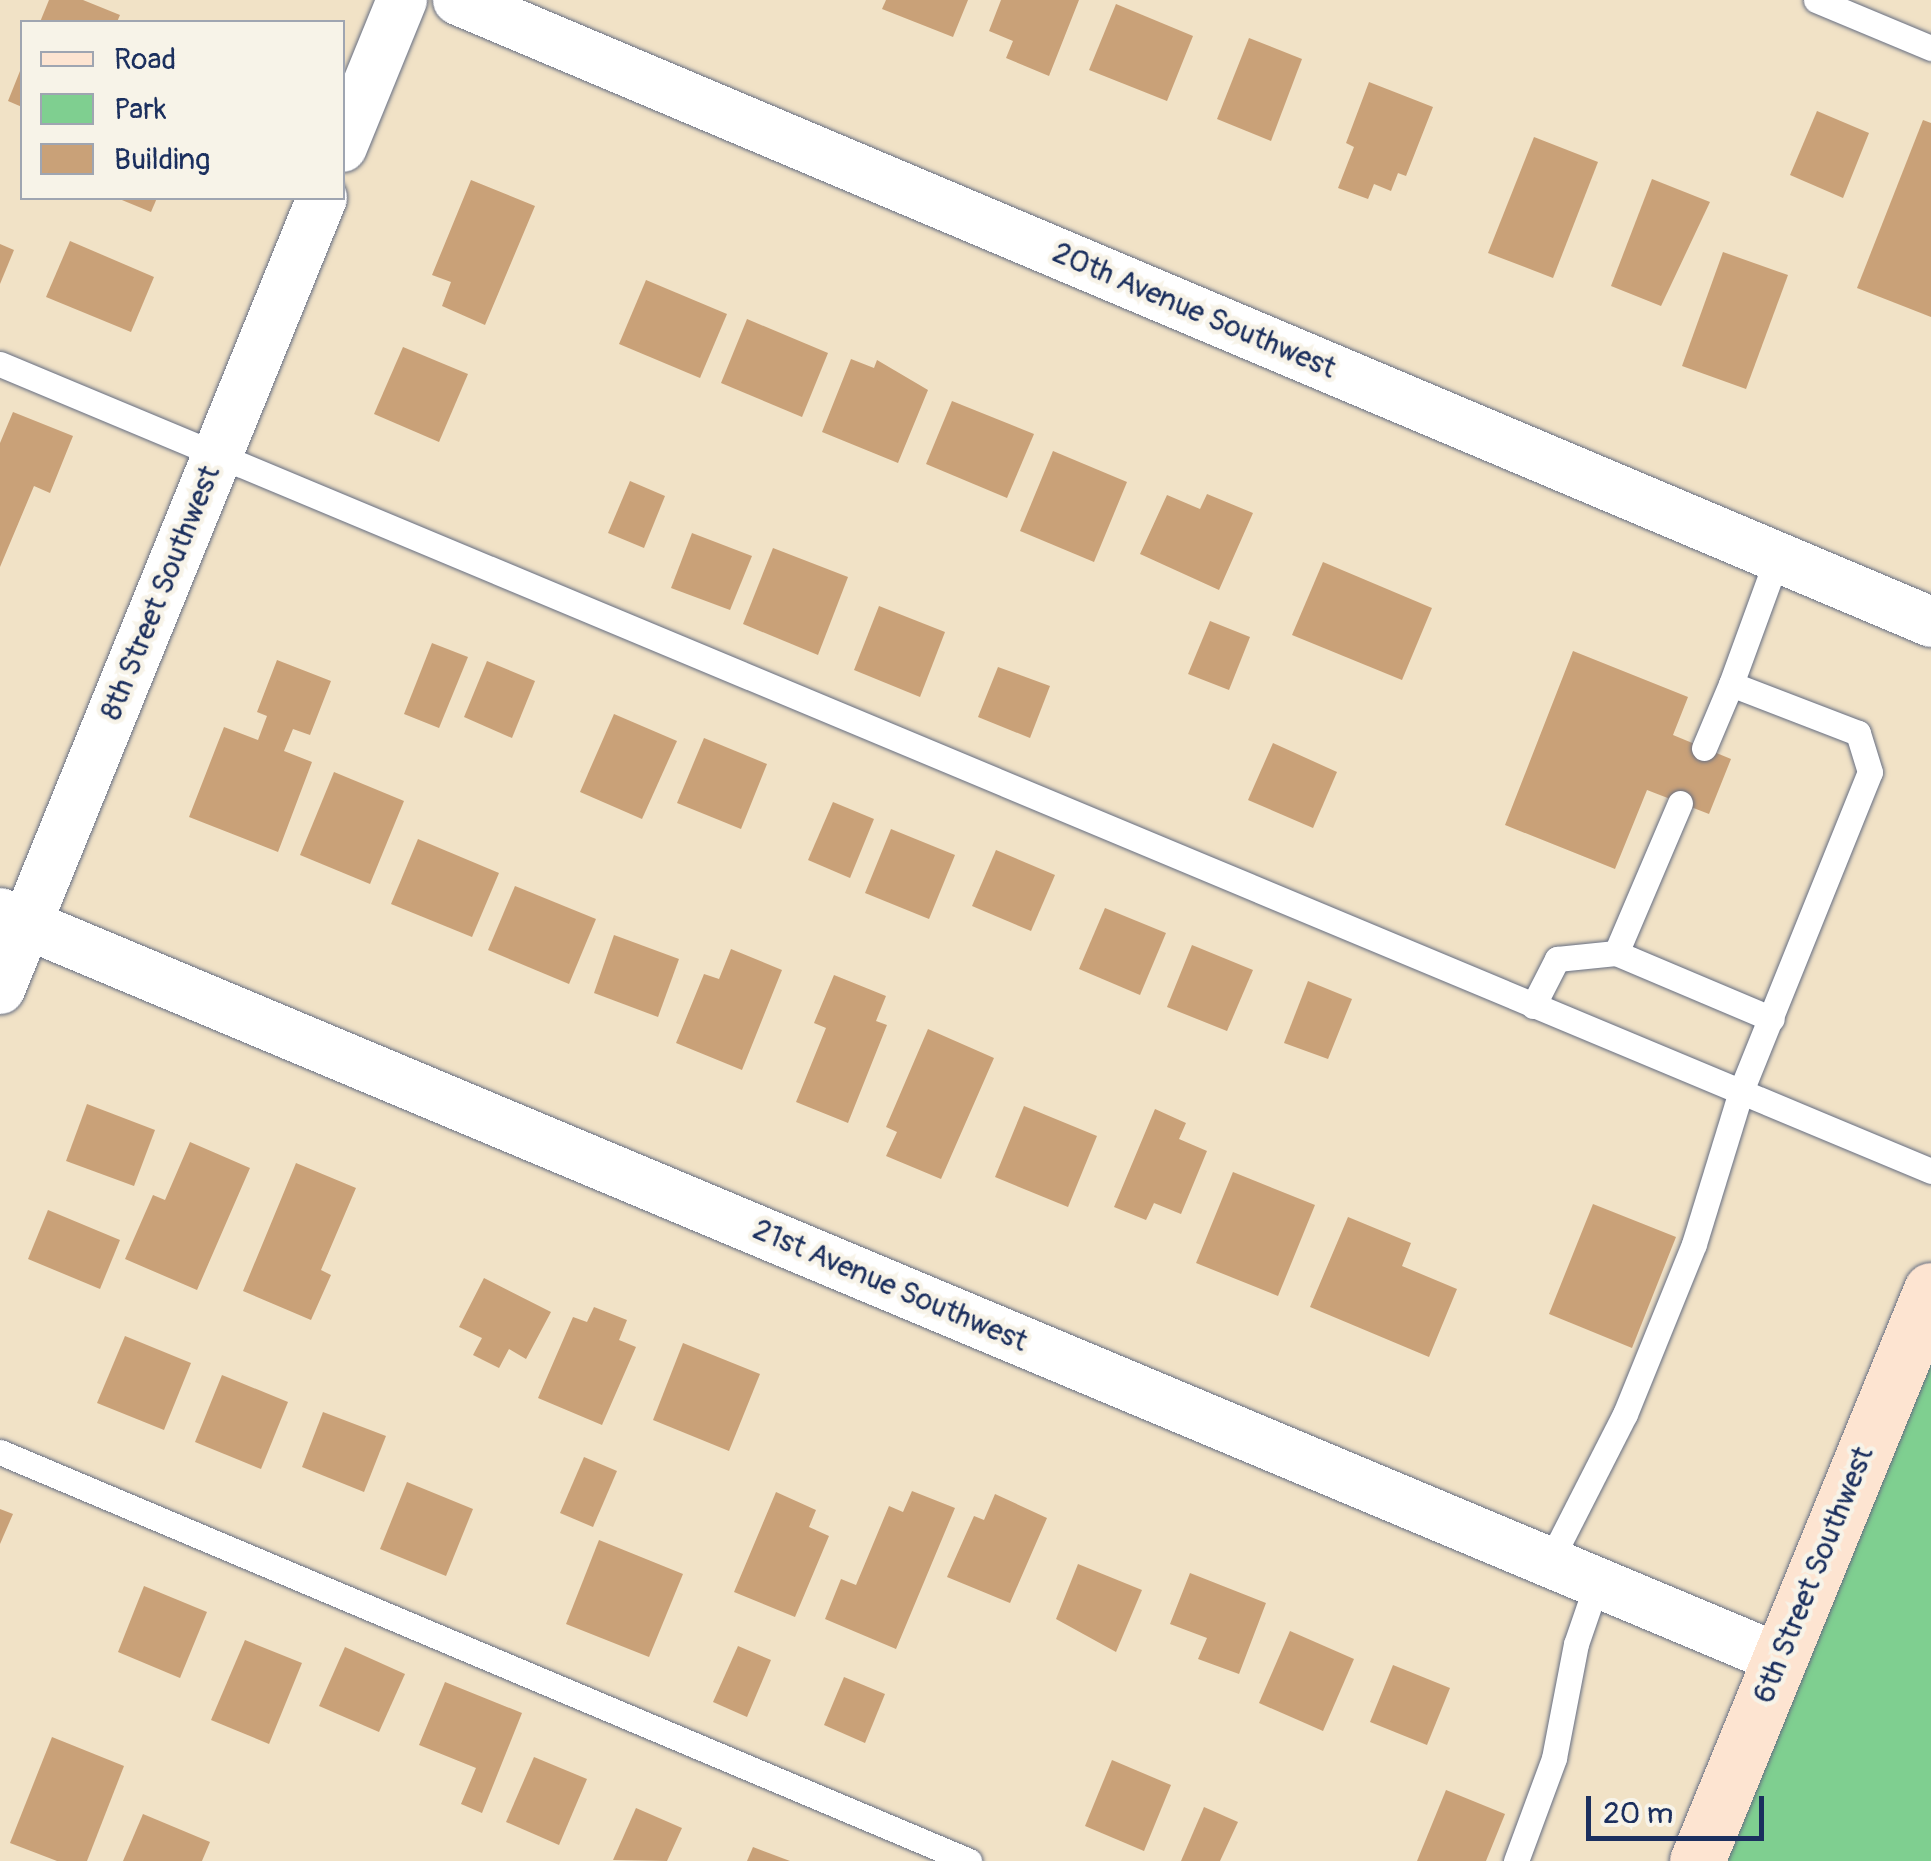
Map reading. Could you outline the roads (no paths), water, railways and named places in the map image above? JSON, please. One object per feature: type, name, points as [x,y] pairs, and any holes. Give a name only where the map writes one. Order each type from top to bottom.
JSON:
[{"type":"main road","name":"6th Street Southwest","points":[[1697,1861],[1931,1290]]},
{"type":"street","points":[[345,140],[402,0]]},
{"type":"street","name":"20th Avenue Southwest","points":[[458,0],[1931,622]]},
{"type":"street","name":"8th Street Southwest","points":[[0,989],[13,918],[218,455],[321,200]]},
{"type":"street","name":"21st Avenue Southwest","points":[[13,918],[1780,1659]]},
{"type":"lane","points":[[1816,0],[1931,48]]},
{"type":"lane","points":[[0,364],[1931,1171]]},
{"type":"lane","points":[[1704,748],[1777,558]]},
{"type":"lane","points":[[1550,1563],[1625,1414],[1694,1244],[1741,1090],[1870,772],[1858,734],[1731,684]]},
{"type":"lane","points":[[1616,952],[1680,803]]},
{"type":"lane","points":[[1533,1006],[1557,958],[1616,952],[1772,1019]]},
{"type":"lane","points":[[0,1452],[969,1861]]},
{"type":"lane","points":[[1516,1861],[1554,1758],[1576,1644],[1597,1583]]}]
